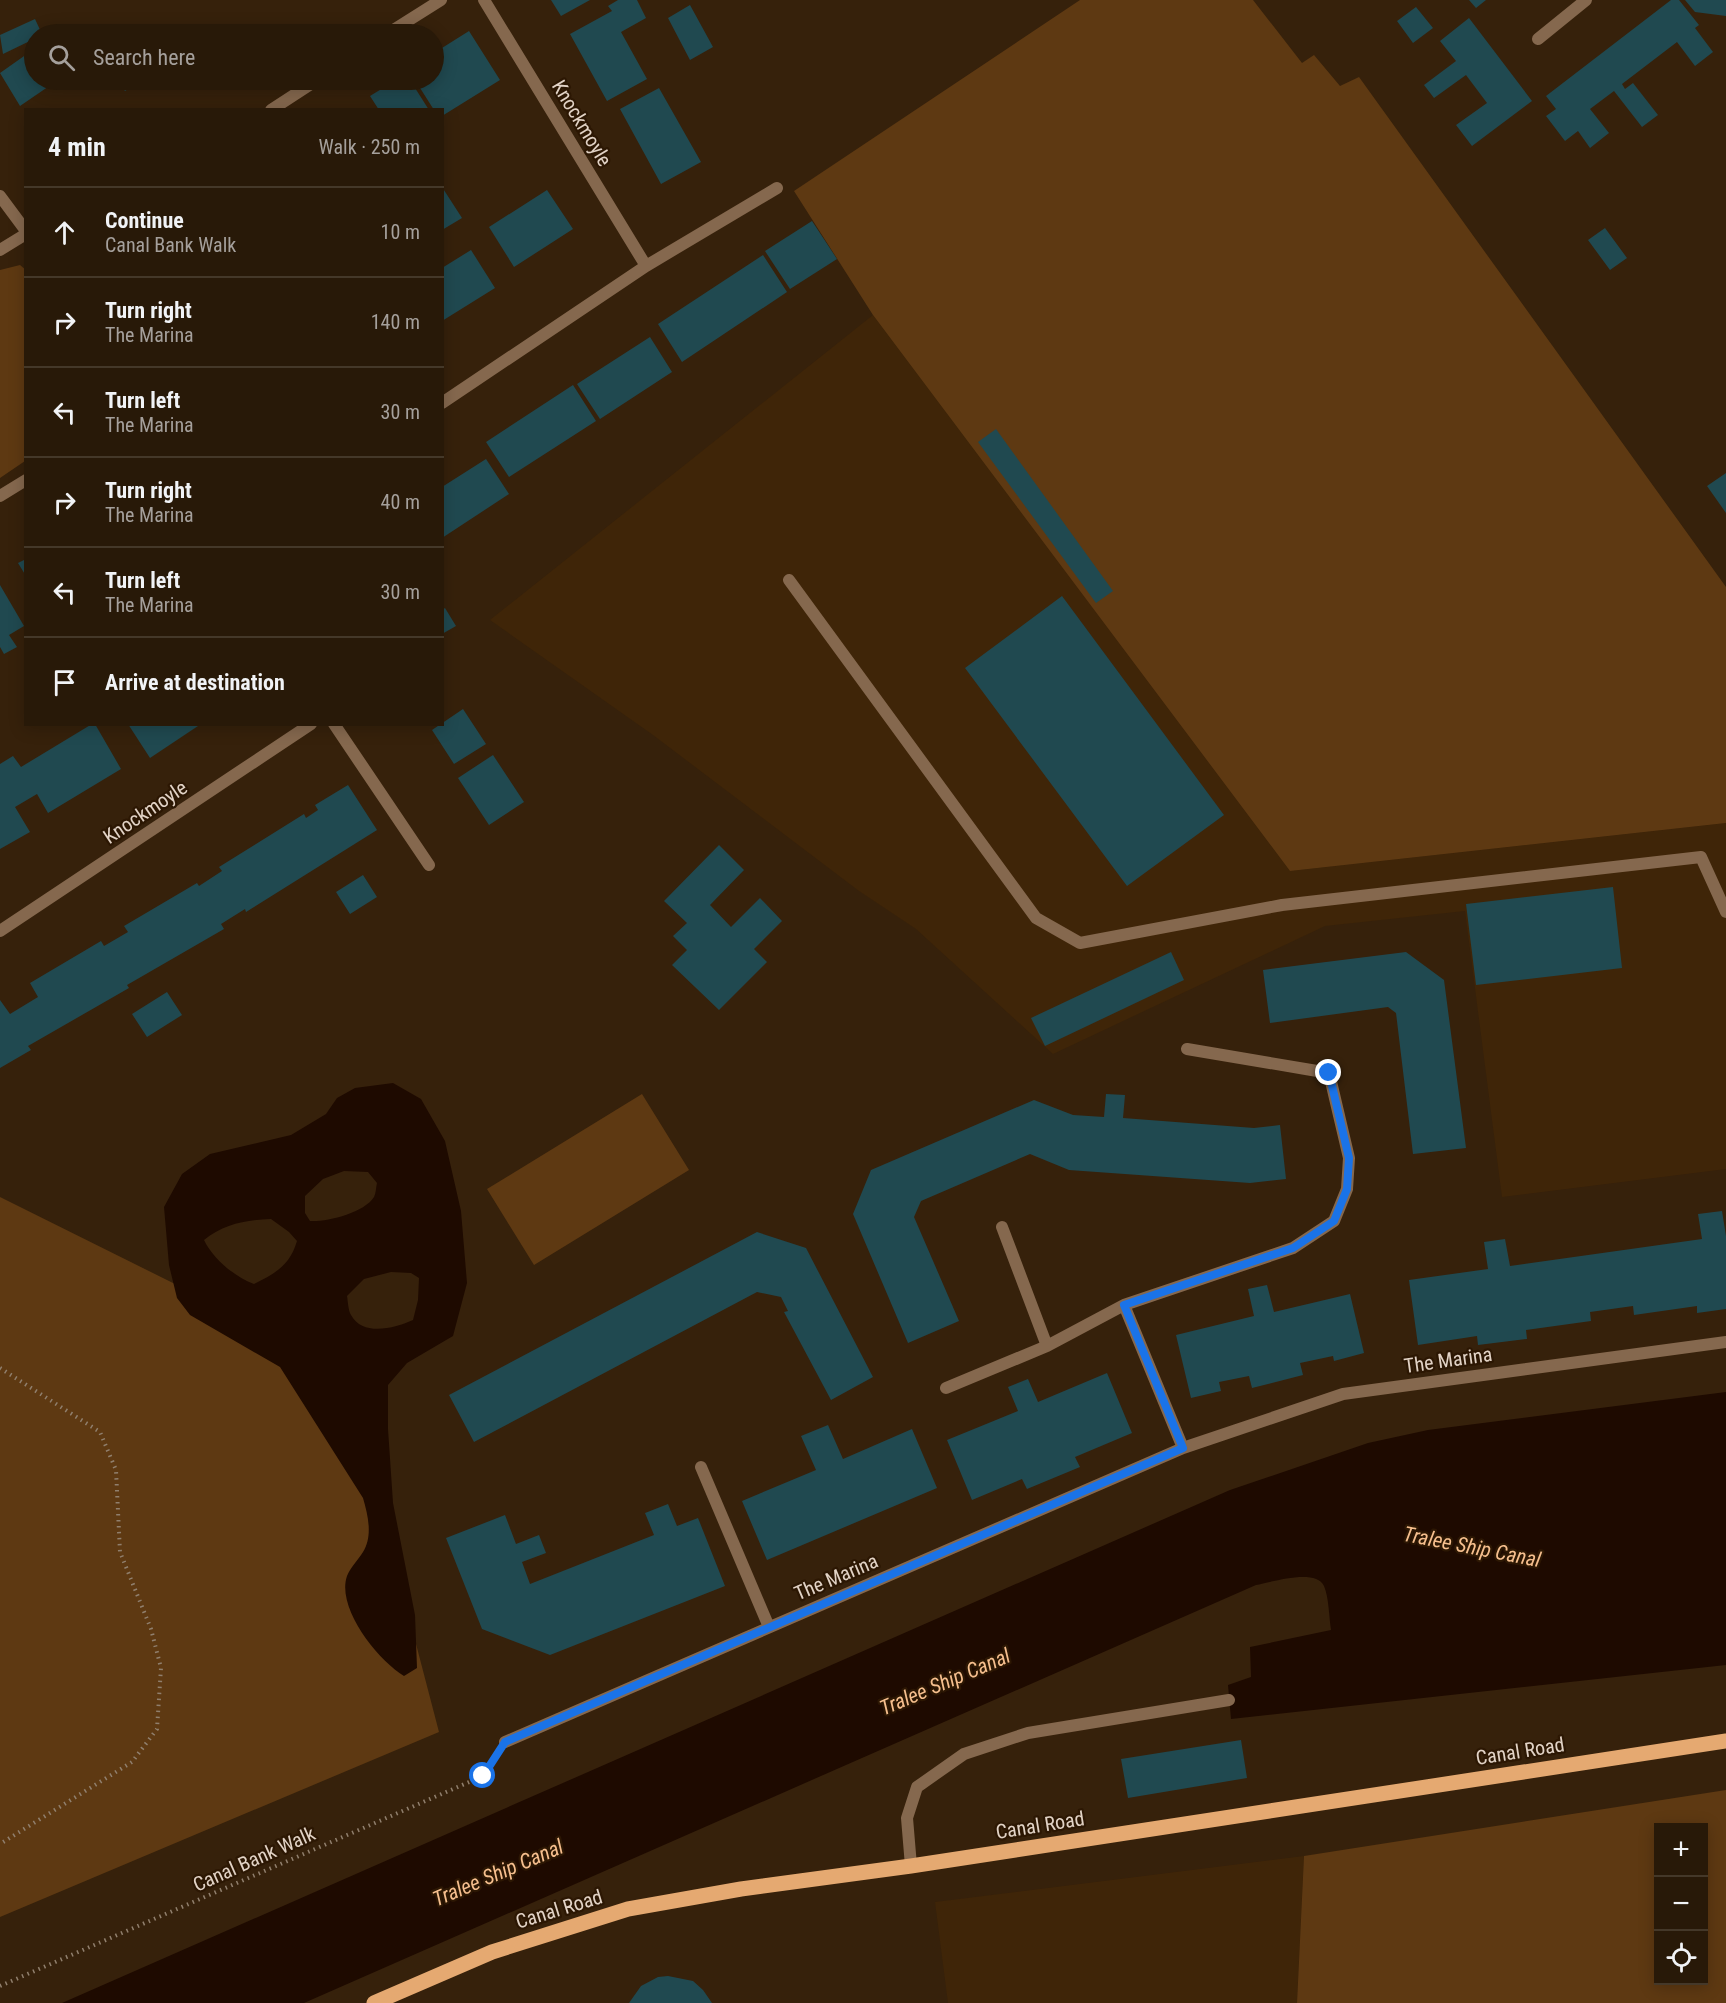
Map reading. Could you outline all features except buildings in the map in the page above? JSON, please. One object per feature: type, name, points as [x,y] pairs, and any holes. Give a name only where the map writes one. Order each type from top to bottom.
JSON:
[{"type":"main road","name":"Canal Road","points":[[374,2003],[492,1952],[628,1909],[741,1889],[911,1866],[1726,1741]]},
{"type":"street","points":[[403,24],[441,0]]},
{"type":"street","name":"Knockmoyle","points":[[484,0],[646,266]]},
{"type":"street","points":[[1538,39],[1586,0]]},
{"type":"street","points":[[274,108],[302,90]]},
{"type":"street","points":[[444,402],[646,266],[777,188]]},
{"type":"street","points":[[0,196],[24,230]]},
{"type":"street","points":[[0,250],[24,234]]},
{"type":"street","points":[[0,496],[24,481]]},
{"type":"street","points":[[789,580],[1036,918],[1080,943],[1282,905],[1701,857],[1726,912]]},
{"type":"street","name":"Knockmoyle","points":[[0,932],[308,726]]},
{"type":"street","points":[[335,726],[429,865]]},
{"type":"street","points":[[946,1388],[1047,1346],[1124,1305],[1293,1248],[1334,1221],[1347,1189],[1349,1158],[1329,1073],[1187,1049]]},
{"type":"street","points":[[1002,1227],[1047,1346]]},
{"type":"street","points":[[1124,1305],[1183,1448]]},
{"type":"street","name":"The Marina","points":[[505,1742],[1183,1448],[1343,1394],[1726,1342]]},
{"type":"street","points":[[701,1467],[769,1627]]},
{"type":"street","points":[[911,1866],[907,1818],[917,1787],[964,1754],[1028,1733],[1229,1700]]},
{"type":"path","points":[[0,1368],[100,1432],[116,1470],[120,1552],[152,1629],[162,1668],[157,1729],[132,1762],[0,1844]]},
{"type":"path","name":"Canal Bank Walk","points":[[0,1986],[483,1776],[505,1742]]},
{"type":"shaded area","points":[[1080,0],[1253,0],[1302,63],[1314,55],[1340,86],[1359,77],[1726,587],[1726,823],[1290,871],[873,315],[794,191]]},
{"type":"shaded area","points":[[20,265],[24,268],[24,462],[0,478],[0,270]]},
{"type":"shaded area","points":[[873,315],[1290,871],[1726,823],[1726,1169],[1502,1197],[1465,911],[1325,926],[1053,1054],[916,929],[859,891],[653,735],[490,620]]},
{"type":"shaded area","points":[[642,1094],[689,1170],[534,1265],[487,1189]]},
{"type":"shaded area","points":[[0,1197],[344,1368],[439,1732],[0,1917]]},
{"type":"shaded area","points":[[1726,1790],[1726,2003],[1297,2003],[1304,1856]]},
{"type":"shaded area","points":[[1304,1856],[1297,2003],[948,2003],[935,1902]]},
{"type":"water","points":[[393,1083],[421,1099],[445,1141],[461,1211],[467,1283],[453,1336],[407,1363],[388,1385],[388,1429],[393,1503],[415,1615],[417,1668],[404,1676],[372,1646],[353,1617],[348,1603],[345,1589],[347,1576],[366,1546],[369,1532],[363,1498],[280,1367],[190,1315],[177,1298],[169,1265],[164,1207],[182,1174],[210,1154],[291,1135],[326,1114],[337,1098],[355,1088]],"holes":[[[344,1171],[368,1172],[377,1183],[374,1197],[354,1212],[326,1220],[310,1221],[305,1213],[305,1196],[323,1179]],[[271,1219],[297,1241],[286,1262],[269,1276],[254,1284],[239,1277],[225,1266],[204,1240],[219,1230],[244,1222]],[[391,1272],[411,1273],[419,1278],[418,1300],[413,1320],[380,1329],[363,1326],[356,1322],[350,1313],[347,1296],[364,1279]]]},
{"type":"water","name":"Tralee Ship Canal","points":[[1726,1392],[1726,1665],[1231,1719],[1228,1685],[1251,1677],[1250,1647],[1331,1630],[1324,1586],[1312,1578],[1282,1579],[1256,1585],[304,2003],[62,2003],[1230,1490],[1368,1443],[1428,1430]]},
{"type":"route","points":[[483,1776],[505,1742],[1183,1448],[1124,1305],[1293,1248],[1334,1221],[1347,1189],[1349,1158],[1329,1073]]}]
